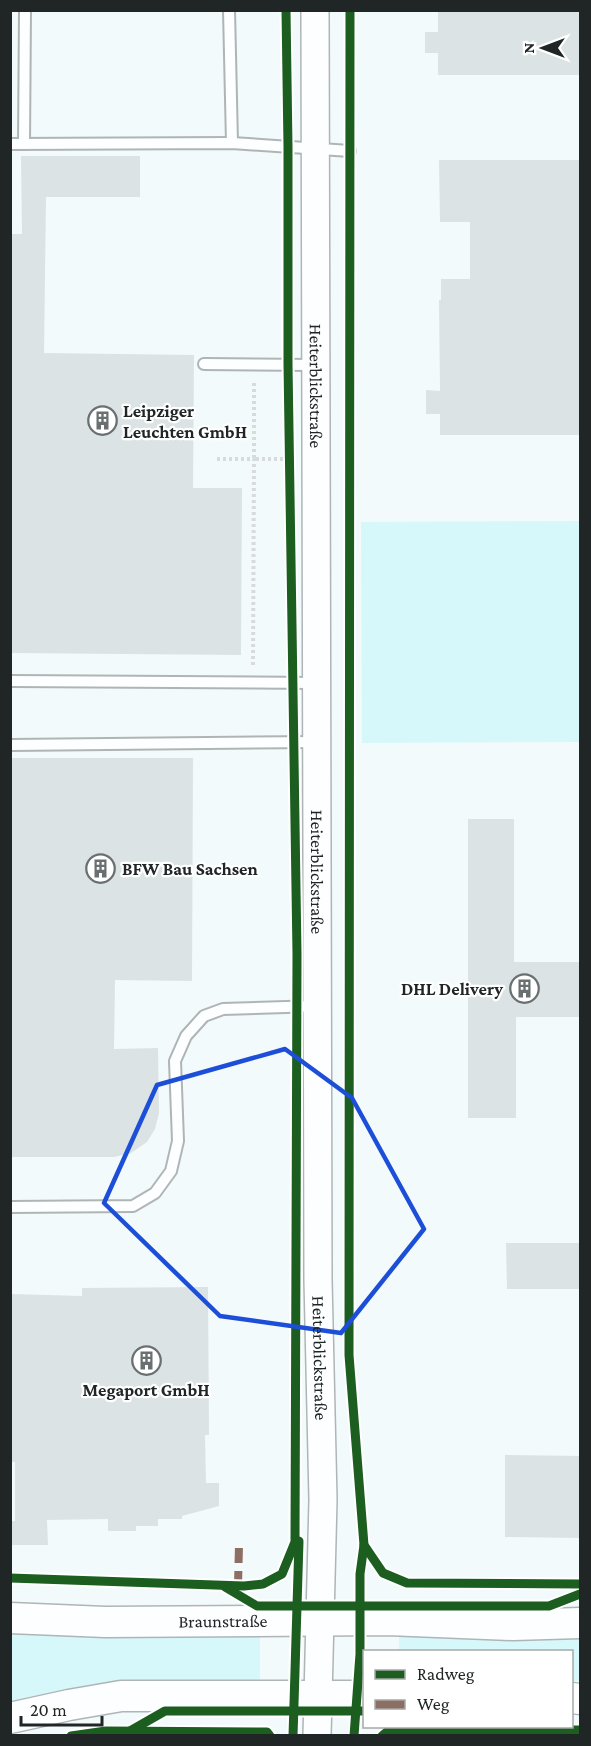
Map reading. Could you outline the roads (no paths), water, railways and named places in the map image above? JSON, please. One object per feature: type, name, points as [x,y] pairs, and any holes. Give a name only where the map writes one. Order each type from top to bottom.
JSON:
[{"type":"main road","name":"Braunstraße","points":[[10,1618],[105,1623],[320,1620],[513,1625],[580,1623]]},
{"type":"main road","points":[[10,1718],[121,1696],[363,1696]]},
{"type":"street","name":"Heiterblickstraße","points":[[315,10],[318,1280],[323,1500],[317,1736]]},
{"type":"lane","points":[[24,144],[25,10]]},
{"type":"lane","points":[[229,10],[232,144]]},
{"type":"lane","points":[[10,144],[232,144],[350,151]]},
{"type":"lane","points":[[204,364],[315,365]]},
{"type":"lane","points":[[10,681],[317,683]]},
{"type":"lane","points":[[10,745],[318,742]]},
{"type":"lane","points":[[10,1207],[133,1206],[155,1193],[171,1171],[178,1141],[175,1061],[186,1036],[192,1029],[204,1016],[223,1009],[318,1006]]},
{"type":"place","name":"Leipziger Leuchten GmbH","points":[[102,421]]},
{"type":"place","name":"BFW Bau Sachsen","points":[[101,869]]},
{"type":"place","name":"DHL Delivery","points":[[524,989]]},
{"type":"place","name":"Megaport GmbH","points":[[146,1361]]}]
